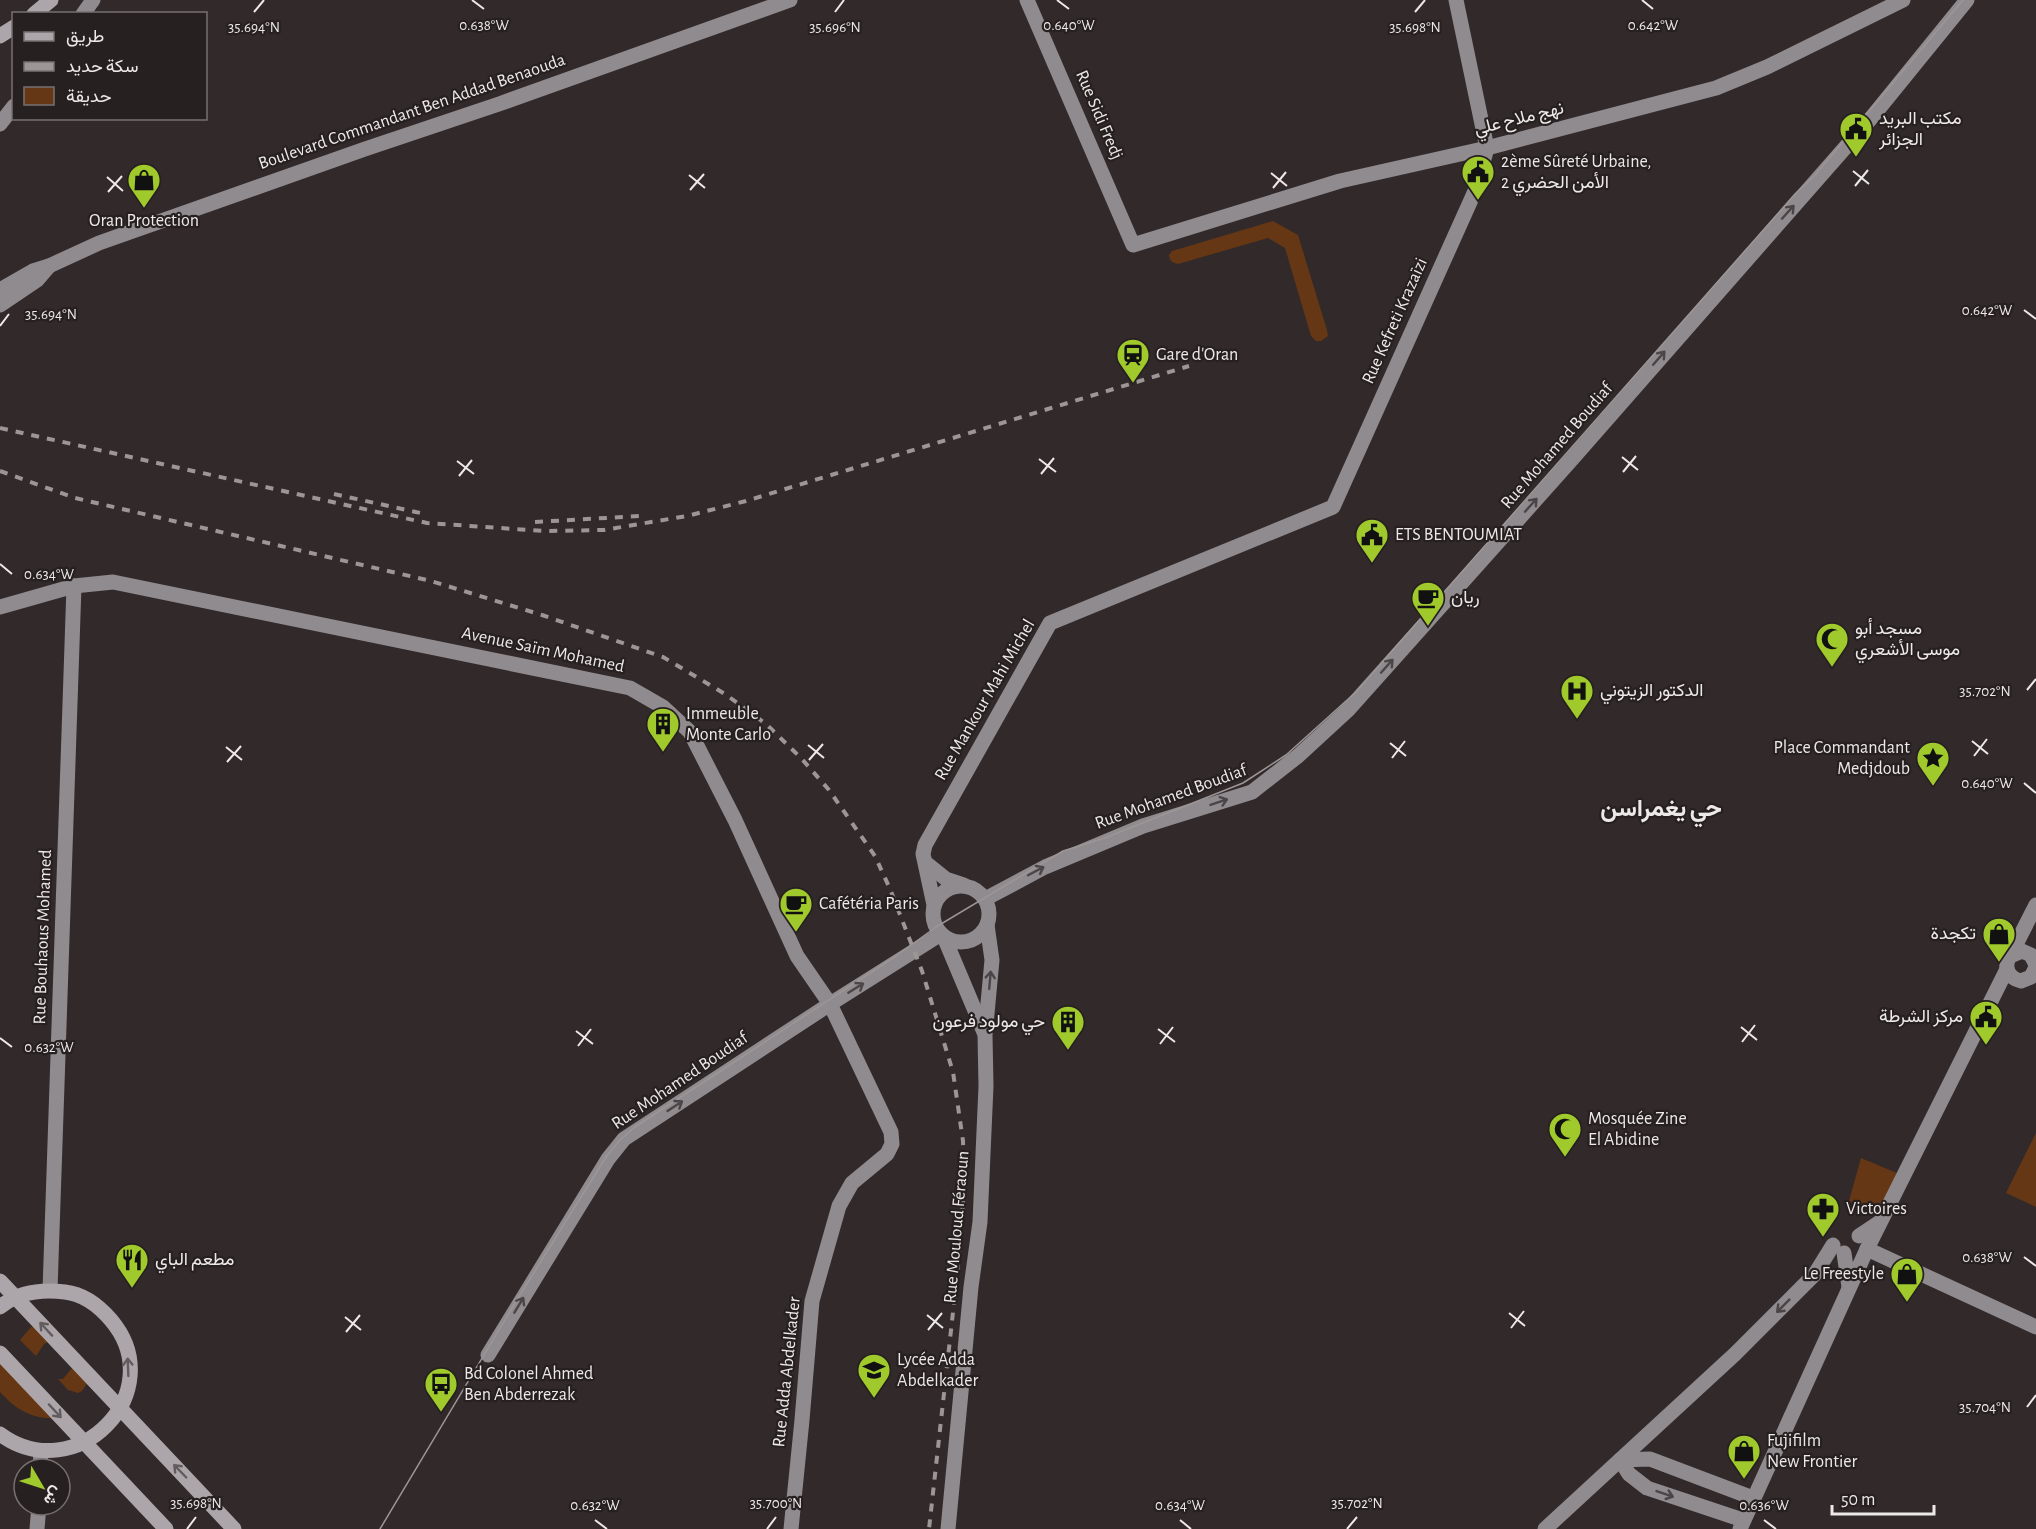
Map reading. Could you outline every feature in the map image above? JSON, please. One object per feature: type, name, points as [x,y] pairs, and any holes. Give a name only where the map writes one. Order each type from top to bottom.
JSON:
[{"type":"main road","points":[[36,12],[51,0]]},
{"type":"main road","name":"Boulevard Commandant Ben Addad Benaouda","points":[[0,290],[33,271],[99,243],[790,0]]},
{"type":"main road","name":"Rue Sidi Fredj","points":[[1027,0],[1133,245]]},
{"type":"main road","points":[[1456,0],[1487,148]]},
{"type":"main road","name":"نهج ملاح علي","points":[[1133,245],[1336,182],[1487,148],[1716,88],[1767,67],[1903,0]]},
{"type":"main road","name":"Rue Mohamed Boudiaf","points":[[985,899],[1045,867],[1143,826],[1252,792],[1298,756],[1348,710],[1516,523],[1872,117],[1967,0]]},
{"type":"main road","points":[[0,124],[12,109]]},
{"type":"main road","name":"Rue Kefreti Krazaïzi","points":[[1333,507],[1475,190],[1487,148]]},
{"type":"main road","name":"Boulevard Commandant Ben Addad Benaouda","points":[[0,305],[37,280],[49,266]]},
{"type":"main road","points":[[0,279],[17,279]]},
{"type":"main road","name":"Rue Mankour Mahi Michel","points":[[926,863],[923,854],[925,845],[1050,623],[1333,507]]},
{"type":"main road","name":"Avenue Saïm Mohamed","points":[[0,607],[74,586],[113,582],[630,688],[663,707],[690,732],[735,820],[797,956],[830,1004]]},
{"type":"main road","name":"Rue Bouhaous Mohamed","points":[[50,1290],[74,586]]},
{"type":"main road","points":[[926,863],[946,879],[970,887],[985,899],[988,907],[987,925],[979,936],[968,942],[955,942],[942,936],[934,923],[934,905],[926,863]]},
{"type":"main road","points":[[934,905],[939,895],[948,889],[959,886],[970,887]]},
{"type":"main road","points":[[1620,1460],[1629,1474],[1647,1488],[1742,1525],[1849,1287],[1863,1243],[1880,1222],[2036,905]]},
{"type":"main road","name":"Rue Mouloud Féraoun","points":[[948,1529],[971,1287],[980,1222],[986,1035],[992,960],[987,925]]},
{"type":"main road","name":"Rue Mohamed Boudiaf","points":[[488,1355],[608,1159],[624,1139],[830,1004],[942,936]]},
{"type":"main road","name":"Rue Mouloud Féraoun","points":[[942,936],[986,1035]]},
{"type":"main road","points":[[2018,952],[2027,952],[2034,958],[2036,966],[2031,977],[2021,981],[2012,977],[2009,962],[2018,952]]},
{"type":"main road","name":"Rue Adda Abdelkader","points":[[791,1529],[812,1301],[831,1232],[846,1192],[852,1183],[887,1154],[892,1144],[891,1132],[830,1004]]},
{"type":"main road","points":[[1863,1243],[2036,1327]]},
{"type":"main road","points":[[1545,1529],[1735,1354],[1838,1249],[1849,1287]]},
{"type":"main road","points":[[0,1281],[234,1529]]},
{"type":"main road","points":[[0,1307],[34,1291],[50,1290],[70,1293],[88,1300],[104,1311],[117,1326],[125,1344],[129,1363],[127,1390],[120,1409],[102,1431],[85,1443],[57,1451],[41,1451],[24,1447],[0,1434]]},
{"type":"main road","points":[[0,1353],[166,1529]]},
{"type":"main road","points":[[41,1451],[41,1457]]},
{"type":"main road","points":[[1620,1460],[1650,1459],[1753,1497]]},
{"type":"green space","points":[[1273,221],[1298,235],[1327,330],[1328,336],[1321,341],[1316,341],[1311,336],[1285,248],[1268,238],[1178,264],[1170,259],[1169,255],[1172,251]]},
{"type":"green space","points":[[2036,1133],[2036,1207],[2006,1193]]},
{"type":"green space","points":[[1861,1158],[1897,1173],[1877,1213],[1849,1201]]},
{"type":"green space","points":[[35,1326],[50,1341],[44,1344],[36,1356],[20,1340],[31,1327]]},
{"type":"green space","points":[[0,1359],[56,1418],[40,1417],[25,1412],[0,1392]]},
{"type":"green space","points":[[72,1368],[88,1382],[78,1393],[68,1390],[58,1379],[63,1379]]},
{"type":"tram line","points":[[380,1529],[515,1303],[606,1157],[620,1140],[635,1127],[896,956],[936,927],[1063,851],[1105,838],[1243,783],[1286,755],[1356,692],[1795,194],[1815,175],[1963,0]]},
{"type":"railway","points":[[0,428],[427,523],[544,531],[604,530],[687,516],[746,501],[1189,366]]},
{"type":"railway","points":[[0,471],[75,498],[431,581],[542,615],[663,657],[725,694],[766,724],[801,758],[829,790],[875,856],[922,971],[953,1072],[963,1141],[964,1190],[957,1276],[929,1529]]},
{"type":"railway","points":[[334,494],[425,514]]},
{"type":"railway","points":[[535,522],[640,516]]},
{"type":"place","name":"مكتب البريد الجزائر","points":[[1856,158]]},
{"type":"place","name":"2ème Sûreté Urbaine, الأمن الحضري 2","points":[[1478,201]]},
{"type":"place","name":"Oran Protection","points":[[144,209]]},
{"type":"place","name":"Gare d'Oran","points":[[1133,384]]},
{"type":"place","name":"ETS BENTOUMIAT","points":[[1372,564]]},
{"type":"place","name":"ريان","points":[[1428,627]]},
{"type":"place","name":"مسجد أبو موسى الأشعري","points":[[1832,668]]},
{"type":"place","name":"الدكتور الزيتوني","points":[[1577,720]]},
{"type":"place","name":"Immeuble Monte Carlo","points":[[663,753]]},
{"type":"place","name":"Place Commandant Medjdoub","points":[[1933,787]]},
{"type":"place","name":"Cafétéria Paris","points":[[796,933]]},
{"type":"place","name":"تكجدة","points":[[1999,963]]},
{"type":"place","name":"مركز الشرطة","points":[[1986,1046]]},
{"type":"place","name":"حي مولود فرعون","points":[[1068,1051]]},
{"type":"place","name":"Mosquée Zine El Abidine","points":[[1565,1158]]},
{"type":"place","name":"Victoires","points":[[1823,1238]]},
{"type":"place","name":"مطعم الباي","points":[[132,1289]]},
{"type":"place","name":"Le Freestyle","points":[[1907,1303]]},
{"type":"place","name":"Lycée Adda Abdelkader","points":[[874,1399]]},
{"type":"place","name":"Bd Colonel Ahmed Ben Abderrezak","points":[[441,1413]]},
{"type":"place","name":"Fujifilm New Frontier","points":[[1744,1480]]},
{"type":"district","name":"حي يغمراسن","points":[[1661,809]]}]
